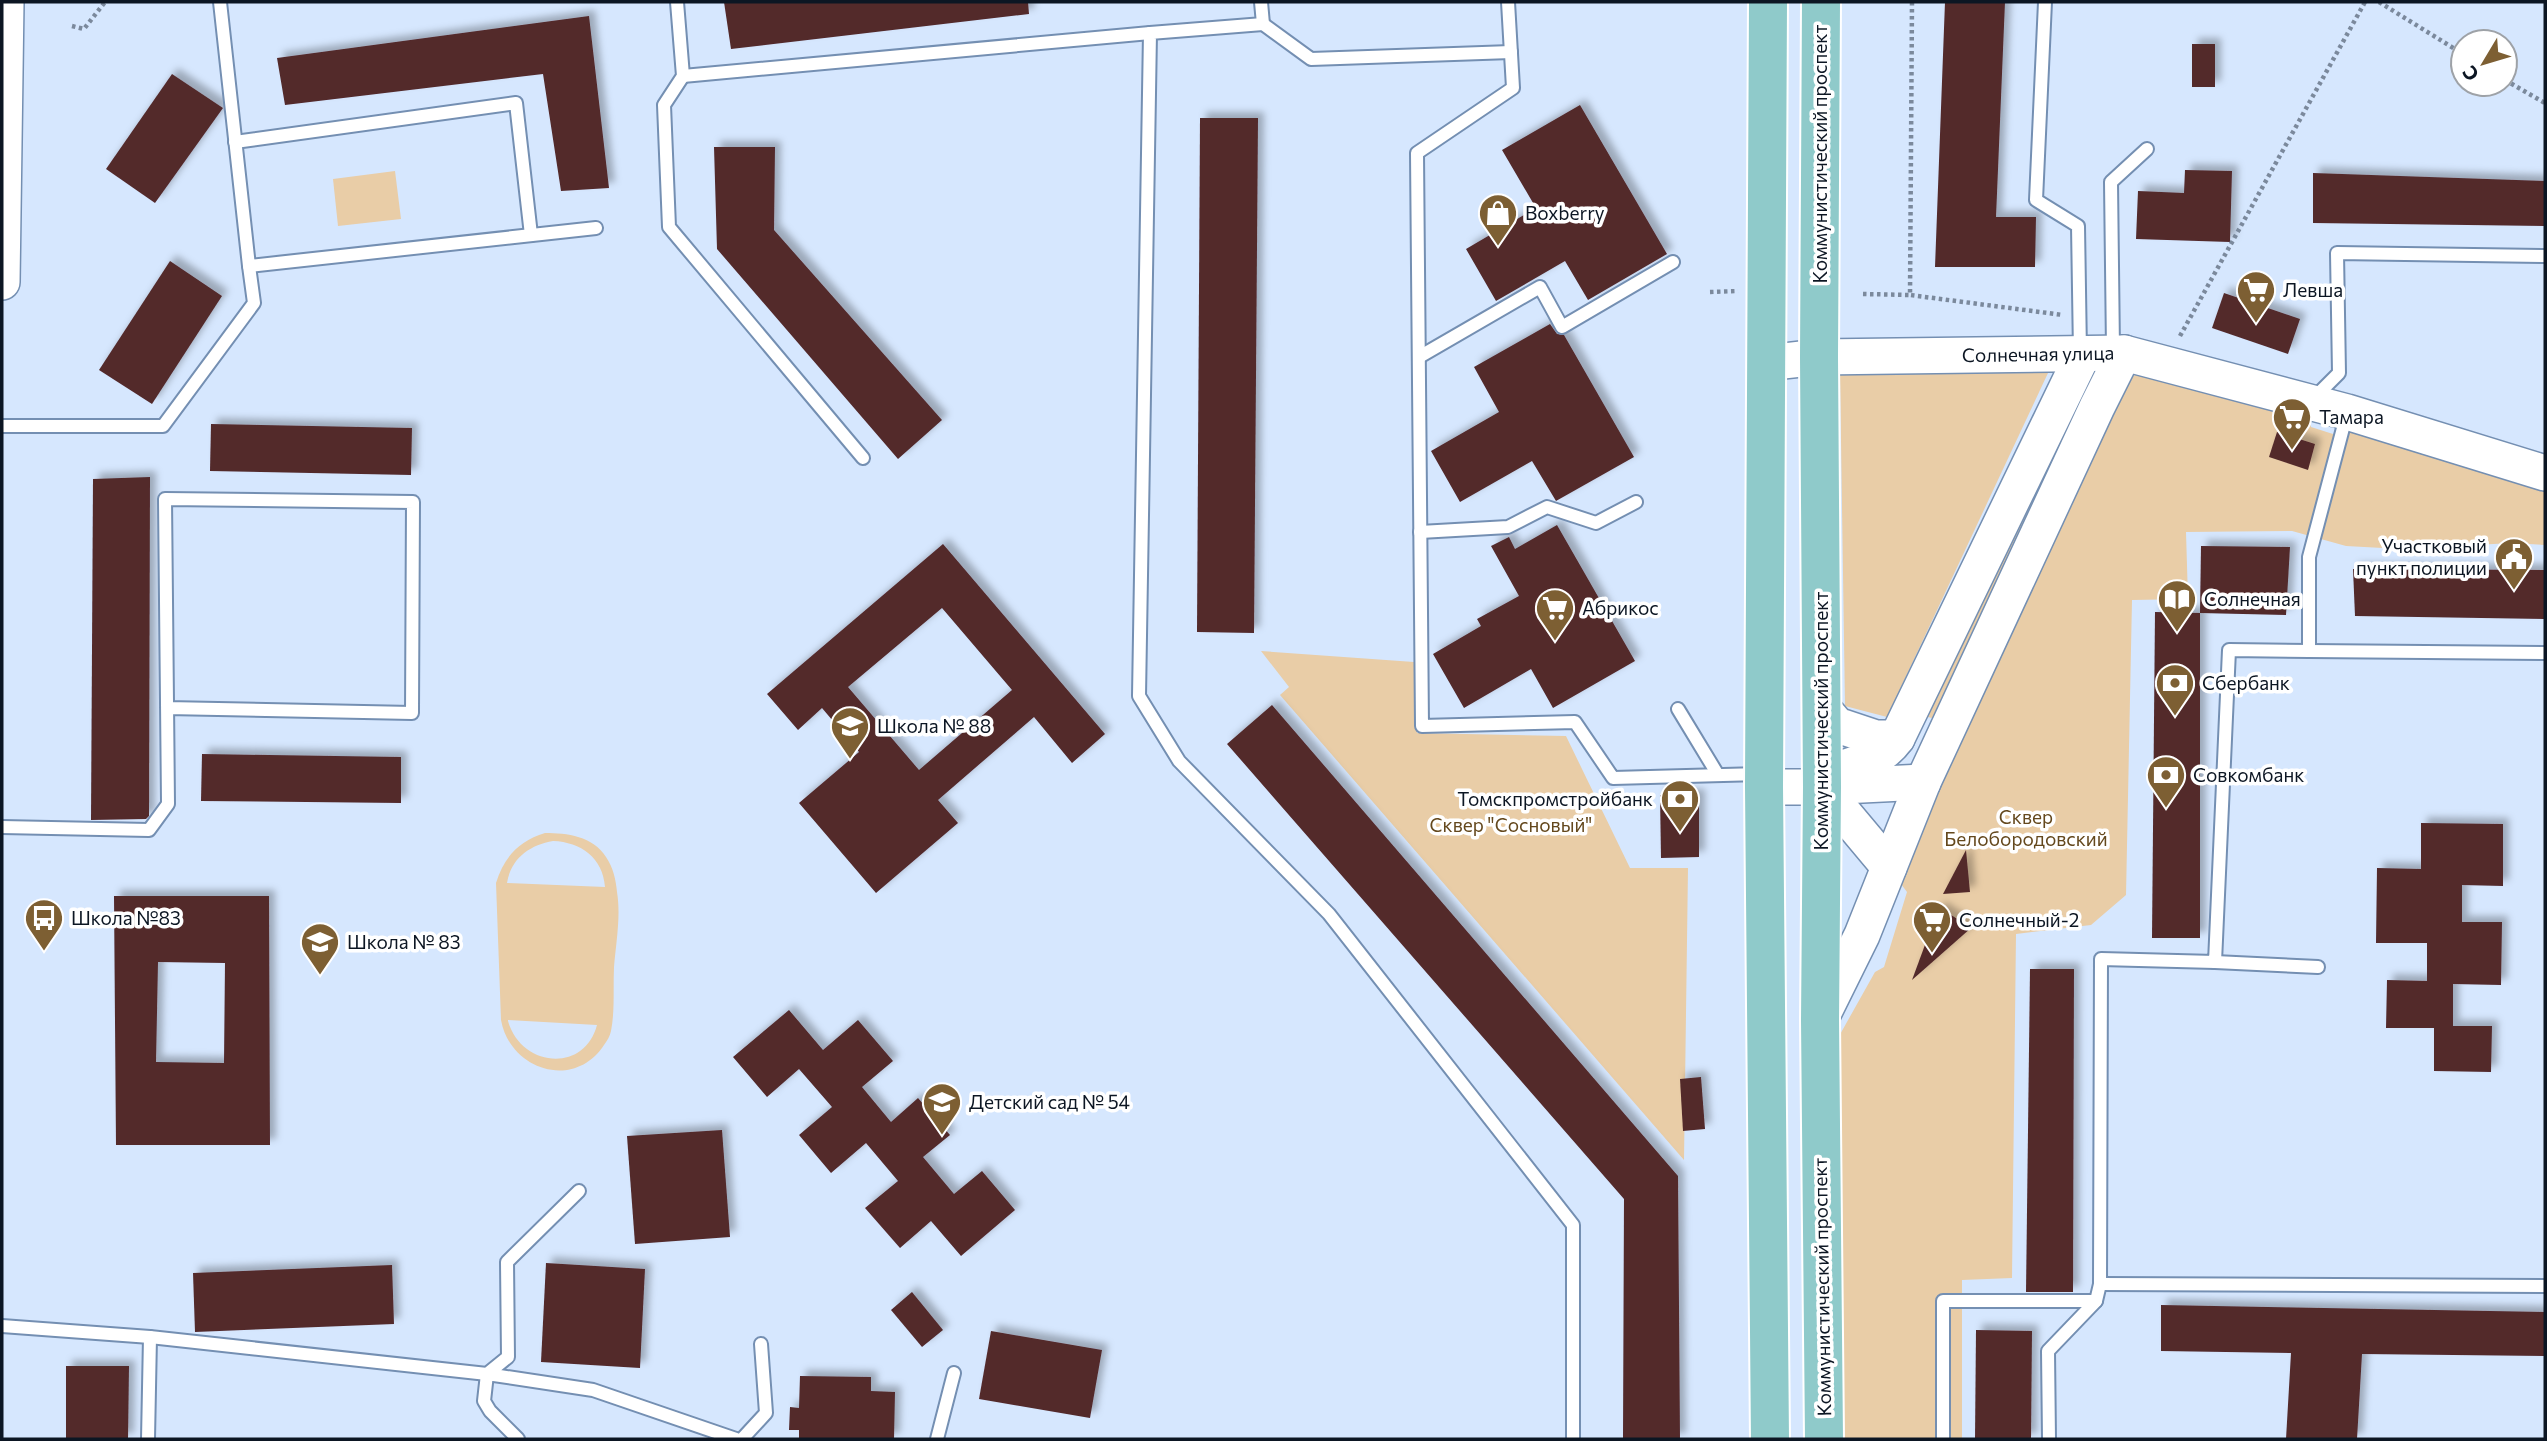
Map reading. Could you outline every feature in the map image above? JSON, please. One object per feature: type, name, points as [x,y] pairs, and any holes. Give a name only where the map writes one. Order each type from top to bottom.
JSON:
[{"type":"main road","points":[[1768,2],[1764,780],[1770,1439]]},
{"type":"main road","name":"Коммунистический проспект","points":[[1821,2],[1820,1020],[1824,1439]]},
{"type":"street","points":[[2,282],[6,2]]},
{"type":"street","points":[[1822,787],[1841,769],[1859,765],[1888,750],[1897,738],[2100,354]]},
{"type":"street","points":[[1820,1020],[1862,935],[1923,782],[2091,419],[2100,354]]},
{"type":"street","name":"Солнечная улица","points":[[1766,363],[1819,357],[2100,354],[2347,412],[2545,472]]},
{"type":"street","points":[[1820,705],[1837,725],[1876,738],[1897,738]]},
{"type":"street","points":[[1764,780],[1822,787],[1923,782]]},
{"type":"street","points":[[1822,787],[1889,867]]},
{"type":"lane","points":[[2,426],[163,426],[254,303],[220,2]]},
{"type":"lane","points":[[677,2],[683,76],[664,105],[669,227],[863,458]]},
{"type":"lane","points":[[1261,2],[1263,24]]},
{"type":"lane","points":[[1508,2],[1513,88],[1417,153],[1422,726],[1576,722],[1613,778],[1718,775],[1764,780]]},
{"type":"lane","points":[[2045,2],[2036,200],[2078,226],[2100,354]]},
{"type":"lane","points":[[683,76],[1263,24],[1311,59],[1511,52]]},
{"type":"lane","points":[[1150,33],[1139,696],[1179,761],[1329,914],[1573,1225],[1573,1439]]},
{"type":"lane","points":[[235,142],[516,103],[531,235]]},
{"type":"lane","points":[[2100,354],[2111,183],[2147,149]]},
{"type":"lane","points":[[249,266],[596,228]]},
{"type":"lane","points":[[2309,402],[2339,373],[2337,253],[2545,256]]},
{"type":"lane","points":[[1419,357],[1540,287],[1562,327],[1673,262]]},
{"type":"lane","points":[[2309,651],[2309,557],[2347,412]]},
{"type":"lane","points":[[2,827],[149,830],[168,804],[167,708],[165,499],[413,502],[412,713],[167,708]]},
{"type":"lane","points":[[1420,531],[1508,527],[1547,507],[1596,523],[1636,502]]},
{"type":"lane","points":[[2215,962],[2229,650],[2545,653]]},
{"type":"lane","points":[[1678,709],[1718,775]]},
{"type":"lane","points":[[2049,1439],[2049,1351],[2096,1301],[2100,1284],[2101,959],[2318,967]]},
{"type":"lane","points":[[518,1439],[484,1401],[487,1374],[508,1357],[507,1262],[579,1191]]},
{"type":"lane","points":[[2100,1284],[2545,1286]]},
{"type":"lane","points":[[1943,1439],[1943,1301],[2096,1301]]},
{"type":"lane","points":[[2,1326],[150,1337],[487,1374],[593,1390],[736,1439]]},
{"type":"lane","points":[[148,1439],[150,1337]]},
{"type":"lane","points":[[742,1439],[766,1413],[761,1344]]},
{"type":"lane","points":[[937,1439],[954,1373]]},
{"type":"path","points":[[72,26],[84,29],[105,2]]},
{"type":"path","points":[[1910,295],[1912,2]]},
{"type":"path","points":[[2180,336],[2365,2]]},
{"type":"path","points":[[2379,2],[2449,45]]},
{"type":"path","points":[[2519,88],[2545,103]]},
{"type":"path","points":[[1710,292],[1749,291]]},
{"type":"path","points":[[1863,294],[1910,295],[2061,314]]},
{"type":"green space","points":[[395,171],[401,219],[338,226],[333,179]]},
{"type":"green space","name":"Сквер Белобородовский","points":[[2152,369],[2306,411],[2311,427],[2333,434],[2350,421],[2545,482],[2545,545],[2512,543],[2401,549],[2346,546],[2292,531],[2186,532],[2188,599],[2132,600],[2126,895],[2091,925],[2016,934],[2012,1278],[1962,1280],[1962,1439],[1842,1439],[1838,1038],[1875,972],[1884,967],[1907,892],[1901,884],[1902,854],[2122,384],[2135,375]]},
{"type":"green space","points":[[2048,373],[1887,717],[1845,706],[1840,374]]},
{"type":"green space","points":[[2054,446],[2064,449],[1932,718],[1923,716]]},
{"type":"green space","name":"Сквер \"Сосновый\"","points":[[1261,651],[1414,662],[1417,733],[1566,736],[1630,868],[1688,868],[1684,1160],[1280,695],[1289,687]]},
{"type":"green space","points":[[545,833],[562,834],[587,840],[601,850],[611,865],[615,878],[618,930],[610,1035],[591,1059],[577,1068],[545,1069],[530,1062],[517,1051],[507,1037],[501,1020],[496,883],[508,858],[520,845]],"holes":[[[553,841],[573,845],[589,854],[600,868],[605,887],[507,883],[513,866],[523,854],[529,849]],[[508,1020],[597,1025],[590,1041],[579,1052],[567,1057],[552,1059],[538,1055],[526,1048],[515,1036]]]},
{"type":"building","points":[[724,2],[1028,2],[1029,14],[731,49]]},
{"type":"building","points":[[1945,2],[2005,2],[1996,217],[2036,217],[2035,267],[1935,267]]},
{"type":"building","points":[[589,16],[609,188],[561,191],[543,74],[285,105],[277,58]]},
{"type":"building","points":[[2192,44],[2215,44],[2215,87],[2192,87]]},
{"type":"building","points":[[172,74],[223,108],[155,203],[106,169]]},
{"type":"building","points":[[1580,105],[1667,254],[1588,300],[1565,261],[1496,301],[1466,249],[1536,208],[1502,150]]},
{"type":"building","points":[[1200,118],[1258,118],[1254,633],[1197,632]]},
{"type":"building","points":[[714,147],[775,147],[774,230],[942,420],[898,459],[717,249]]},
{"type":"building","points":[[2185,170],[2232,171],[2230,242],[2136,239],[2138,191],[2184,193]]},
{"type":"building","points":[[2313,173],[2545,181],[2545,226],[2313,223]]},
{"type":"building","points":[[170,261],[222,296],[152,404],[99,370]]},
{"type":"building","name":"Левша","points":[[2224,293],[2300,319],[2288,354],[2212,328]]},
{"type":"building","points":[[1550,324],[1557,334],[1564,335],[1634,457],[1556,501],[1532,461],[1460,502],[1431,451],[1499,412],[1474,367]]},
{"type":"building","points":[[211,424],[412,428],[411,475],[210,471]]},
{"type":"building","name":"Тамара","points":[[2277,432],[2315,444],[2308,470],[2269,457]]},
{"type":"building","points":[[150,477],[149,816],[146,819],[91,820],[93,479]]},
{"type":"building","points":[[1557,525],[1635,661],[1553,708],[1531,669],[1464,708],[1433,654],[1481,626],[1477,619],[1519,596],[1491,546],[1509,537],[1515,549]]},
{"type":"building","points":[[943,544],[1105,734],[1072,763],[1034,717],[938,800],[958,823],[876,893],[799,803],[859,752],[822,708],[798,730],[767,694]],"holes":[[[942,608],[1012,690],[919,770],[848,687]]]},
{"type":"building","points":[[2201,546],[2290,547],[2286,615],[2200,613]]},
{"type":"building","points":[[2353,569],[2545,570],[2545,619],[2355,616]]},
{"type":"building","points":[[2155,612],[2200,613],[2200,938],[2152,938]]},
{"type":"building","points":[[1272,705],[1678,1176],[1680,1439],[1623,1439],[1624,1199],[1227,744]]},
{"type":"building","points":[[202,754],[401,757],[401,803],[201,801]]},
{"type":"building","points":[[1660,795],[1699,795],[1699,857],[1661,858]]},
{"type":"building","points":[[2421,823],[2503,824],[2503,886],[2462,885],[2462,922],[2502,922],[2501,985],[2453,984],[2453,1026],[2492,1026],[2491,1072],[2434,1071],[2434,1028],[2386,1028],[2387,980],[2427,981],[2427,943],[2376,943],[2377,868],[2421,869]]},
{"type":"building","points":[[1966,850],[1970,892],[1943,894]]},
{"type":"building","points":[[114,896],[269,896],[270,1145],[116,1145]],"holes":[[[158,962],[225,963],[224,1063],[156,1062]]]},
{"type":"building","name":"Солнечный-2","points":[[1939,907],[1971,928],[1912,980]]},
{"type":"building","points":[[2030,969],[2074,969],[2073,1292],[2026,1292]]},
{"type":"building","points":[[789,1010],[823,1050],[858,1020],[893,1061],[862,1087],[891,1122],[918,1098],[950,1135],[923,1157],[954,1194],[982,1171],[1015,1210],[961,1256],[931,1221],[900,1248],[865,1208],[898,1181],[866,1143],[831,1173],[799,1135],[832,1107],[799,1069],[767,1097],[733,1057]]},
{"type":"building","points":[[1701,1077],[1705,1129],[1683,1131],[1680,1079]]},
{"type":"building","points":[[722,1130],[730,1237],[635,1244],[627,1136]]},
{"type":"building","points":[[546,1263],[645,1269],[640,1368],[541,1362]]},
{"type":"building","points":[[392,1265],[394,1324],[195,1332],[193,1273]]},
{"type":"building","points":[[912,1292],[943,1330],[922,1347],[891,1310]]},
{"type":"building","points":[[2161,1305],[2545,1312],[2545,1356],[2362,1354],[2357,1439],[2286,1439],[2291,1353],[2161,1351]]},
{"type":"building","points":[[1976,1330],[2032,1331],[2031,1439],[1975,1439]]},
{"type":"building","points":[[991,1331],[1102,1350],[1090,1418],[979,1399]]},
{"type":"building","points":[[66,1366],[129,1366],[128,1439],[66,1439]]},
{"type":"building","points":[[800,1376],[871,1377],[871,1391],[895,1392],[894,1439],[799,1439],[799,1430],[789,1430],[790,1407],[799,1408]]},
{"type":"place","name":"Boxberry","points":[[1498,247]]},
{"type":"place","name":"Левша","points":[[2256,324]]},
{"type":"place","name":"Тамара","points":[[2292,451]]},
{"type":"place","name":"Участковый пункт полиции","points":[[2514,591]]},
{"type":"place","name":"Солнечная","points":[[2177,633]]},
{"type":"place","name":"Абрикос","points":[[1555,642]]},
{"type":"place","name":"Сбербанк","points":[[2175,717]]},
{"type":"place","name":"Школа № 88","points":[[850,760]]},
{"type":"place","name":"Совкомбанк","points":[[2166,809]]},
{"type":"place","name":"Томскпромстройбанк","points":[[1680,833]]},
{"type":"place","name":"Школа №83","points":[[44,952]]},
{"type":"place","name":"Солнечный-2","points":[[1932,954]]},
{"type":"place","name":"Школа № 83","points":[[320,976]]},
{"type":"place","name":"Детский сад № 54","points":[[942,1136]]}]
